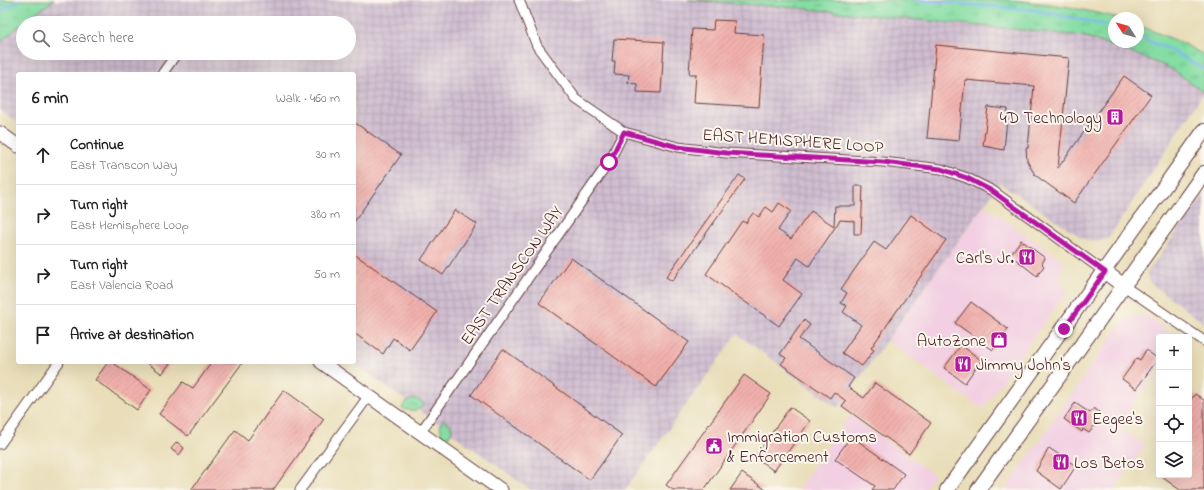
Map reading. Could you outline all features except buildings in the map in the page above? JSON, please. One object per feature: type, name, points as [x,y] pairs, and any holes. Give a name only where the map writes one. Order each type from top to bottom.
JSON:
[{"type":"main road","points":[[947,490],[1105,272],[1204,131]]},
{"type":"main road","points":[[978,490],[1204,173]]},
{"type":"main road","points":[[1105,272],[1124,286]]},
{"type":"street","name":"EAST HEMISPHERE LOOP","points":[[519,0],[537,46],[576,99],[624,132],[678,147],[726,153],[883,162],[941,169],[967,178],[992,191],[1105,272]]},
{"type":"street","points":[[163,72],[172,60]]},
{"type":"street","name":"EAST TRANSCON WAY","points":[[420,434],[609,162],[624,132]]},
{"type":"street","points":[[0,133],[16,145]]},
{"type":"street","points":[[1124,286],[1204,341]]},
{"type":"street","points":[[0,444],[58,364]]},
{"type":"street","points":[[324,364],[420,434],[501,490]]},
{"type":"street","points":[[300,490],[368,397]]},
{"type":"shaded area","points":[[54,0],[688,0],[798,8],[1083,36],[1108,45],[1108,48],[1118,48],[1170,68],[1204,92],[1108,239],[1087,241],[1000,183],[838,408],[737,334],[625,490],[531,490],[355,364],[356,364],[356,72],[16,72],[16,122],[0,110],[0,42],[16,29],[16,60],[356,60],[356,16],[31,16]]},
{"type":"shaded area","points":[[1204,195],[1204,323],[1149,282],[1147,273]]},
{"type":"shaded area","points":[[984,206],[1063,261],[1060,279],[1067,291],[982,409],[887,340]]},
{"type":"shaded area","points":[[1145,315],[1172,334],[1156,334],[1156,371],[1118,426],[1145,445],[1114,490],[1005,490],[1124,319]]},
{"type":"shaded area","points":[[850,415],[934,475],[924,490],[797,490]]},
{"type":"green space","points":[[0,0],[54,0],[31,16],[16,16],[16,29],[0,42]]},
{"type":"green space","points":[[688,0],[1013,0],[1065,6],[1108,15],[1108,45],[1083,36],[798,8]]},
{"type":"green space","points":[[1144,27],[1180,42],[1204,55],[1204,92],[1170,68],[1118,48],[1144,48]]},
{"type":"green space","points":[[412,399],[417,399],[425,404],[414,410],[402,408],[405,403]]},
{"type":"green space","points":[[443,419],[450,424],[452,430],[447,440],[442,436],[440,425]]},
{"type":"waterway","points":[[0,12],[20,0]]},
{"type":"waterway","points":[[914,0],[1035,10],[1108,26]]},
{"type":"waterway","points":[[1144,39],[1168,49],[1204,69]]},
{"type":"place","name":"4D Technology","points":[[1115,117]]},
{"type":"place","name":"Carl's Jr.","points":[[1027,257]]},
{"type":"place","name":"AutoZone","points":[[999,340]]},
{"type":"place","name":"Jimmy John's","points":[[963,364]]},
{"type":"place","name":"Eegee's","points":[[1079,418]]},
{"type":"place","name":"Immigration Customs & Enforcement","points":[[714,446]]},
{"type":"place","name":"Los Betos","points":[[1061,462]]},
{"type":"route","points":[[609,162],[624,132],[678,147],[726,153],[909,164],[941,169],[967,178],[992,191],[1105,272],[1064,329]]}]
